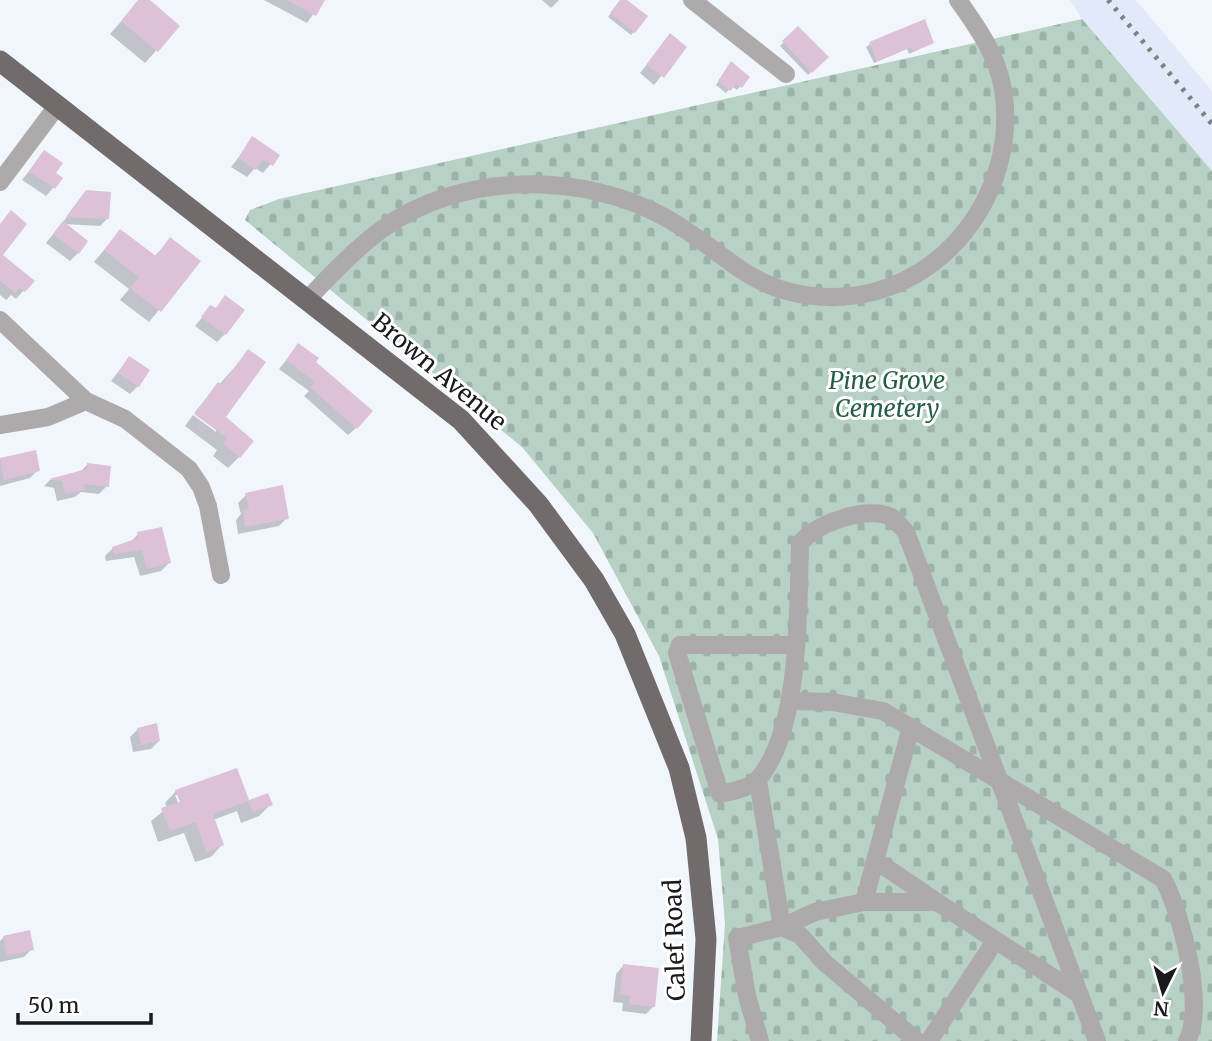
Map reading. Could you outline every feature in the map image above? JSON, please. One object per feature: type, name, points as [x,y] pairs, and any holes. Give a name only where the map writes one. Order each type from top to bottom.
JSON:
[{"type":"main road","name":"Brown Avenue","points":[[0,61],[461,420],[502,461],[567,539],[625,634],[679,768],[696,838]]},
{"type":"main road","name":"Calef Road","points":[[696,838],[706,939],[701,1041]]},
{"type":"street","points":[[692,0],[786,74]]},
{"type":"street","points":[[308,299],[382,229],[409,214],[464,193],[528,185],[590,190],[630,201],[668,219],[755,280],[793,293],[854,296],[894,286],[929,266],[973,223],[993,188],[1004,149],[1005,108],[997,67],[979,30],[958,0]]},
{"type":"street","points":[[0,183],[57,106]]},
{"type":"street","points":[[0,320],[86,401],[125,419],[189,470],[201,487],[208,506],[221,575]]},
{"type":"street","points":[[0,425],[48,417],[86,401]]},
{"type":"street","points":[[796,645],[680,645],[677,653],[720,794],[758,781],[768,765],[791,701],[796,645],[800,544],[806,534],[825,524],[872,513],[891,517],[906,533],[1004,785],[1097,1041]]},
{"type":"street","points":[[791,701],[864,706],[883,711],[1163,879],[1174,900],[1191,982],[1193,1013],[1187,1041]]},
{"type":"street","points":[[864,902],[911,727]]},
{"type":"street","points":[[758,781],[782,927]]},
{"type":"street","points":[[876,860],[1080,995]]},
{"type":"street","points":[[706,939],[737,938],[782,927],[816,912],[864,902],[937,902]]},
{"type":"street","points":[[782,927],[800,934],[824,962],[917,1041]]},
{"type":"street","points":[[737,938],[747,996],[760,1041]]},
{"type":"street","points":[[929,1041],[995,941]]},
{"type":"shaded area","points":[[1070,0],[1136,0],[1212,91],[1212,171],[1082,19]]},
{"type":"green space","name":"Pine Grove Cemetery","points":[[1082,19],[1212,171],[1212,1041],[717,1041],[725,923],[718,839],[659,656],[593,533],[522,447],[245,220],[250,210],[279,199]]},
{"type":"building","points":[[138,0],[150,0],[180,26],[158,52],[121,21]]},
{"type":"building","points":[[287,0],[325,0],[316,16]]},
{"type":"building","points":[[620,0],[627,0],[648,16],[635,33],[610,13]]},
{"type":"building","points":[[925,19],[934,43],[913,52],[911,47],[877,61],[869,42]]},
{"type":"building","points":[[798,26],[829,57],[812,73],[782,41]]},
{"type":"building","points":[[670,33],[687,47],[664,78],[646,65]]},
{"type":"building","points":[[731,61],[750,77],[742,88],[737,84],[730,91],[718,81]]},
{"type":"building","points":[[252,136],[280,155],[273,166],[263,160],[256,170],[238,158]]},
{"type":"building","points":[[44,150],[63,163],[56,173],[63,178],[55,189],[29,171]]},
{"type":"building","points":[[86,190],[111,192],[109,219],[66,217]]},
{"type":"building","points":[[11,210],[27,224],[3,255],[35,281],[25,292],[19,288],[16,293],[0,281],[0,224]]},
{"type":"building","points":[[63,221],[88,241],[79,254],[53,234]]},
{"type":"building","points":[[120,229],[156,256],[170,237],[201,261],[161,312],[130,288],[139,277],[104,250]]},
{"type":"building","points":[[225,295],[245,310],[226,335],[201,317],[210,305],[216,308]]},
{"type":"building","points":[[298,343],[319,358],[316,362],[373,411],[357,429],[310,387],[315,382],[286,360]]},
{"type":"building","points":[[248,349],[266,362],[226,417],[254,441],[240,458],[223,444],[227,438],[194,414],[218,382],[222,385]]},
{"type":"building","points":[[129,356],[150,370],[139,387],[118,373]]},
{"type":"building","points":[[36,450],[40,471],[4,480],[0,458]]},
{"type":"building","points":[[87,463],[111,466],[109,487],[84,484],[85,490],[65,494],[62,481],[49,479],[87,469]]},
{"type":"building","points":[[283,485],[289,519],[245,527],[243,510],[249,509],[245,493]]},
{"type":"building","points":[[162,527],[171,563],[147,569],[142,550],[114,554],[112,547],[138,538],[137,532]]},
{"type":"building","points":[[157,723],[160,741],[141,745],[137,728]]},
{"type":"building","points":[[237,768],[249,800],[268,793],[273,805],[253,812],[248,801],[213,814],[224,845],[206,852],[196,822],[170,831],[161,808],[180,802],[175,790]]},
{"type":"building","points":[[30,930],[34,950],[7,956],[3,936]]},
{"type":"building","points":[[623,964],[659,968],[655,1007],[629,1004],[630,996],[620,994]]},
{"type":"railway","points":[[1108,0],[1212,124]]}]
